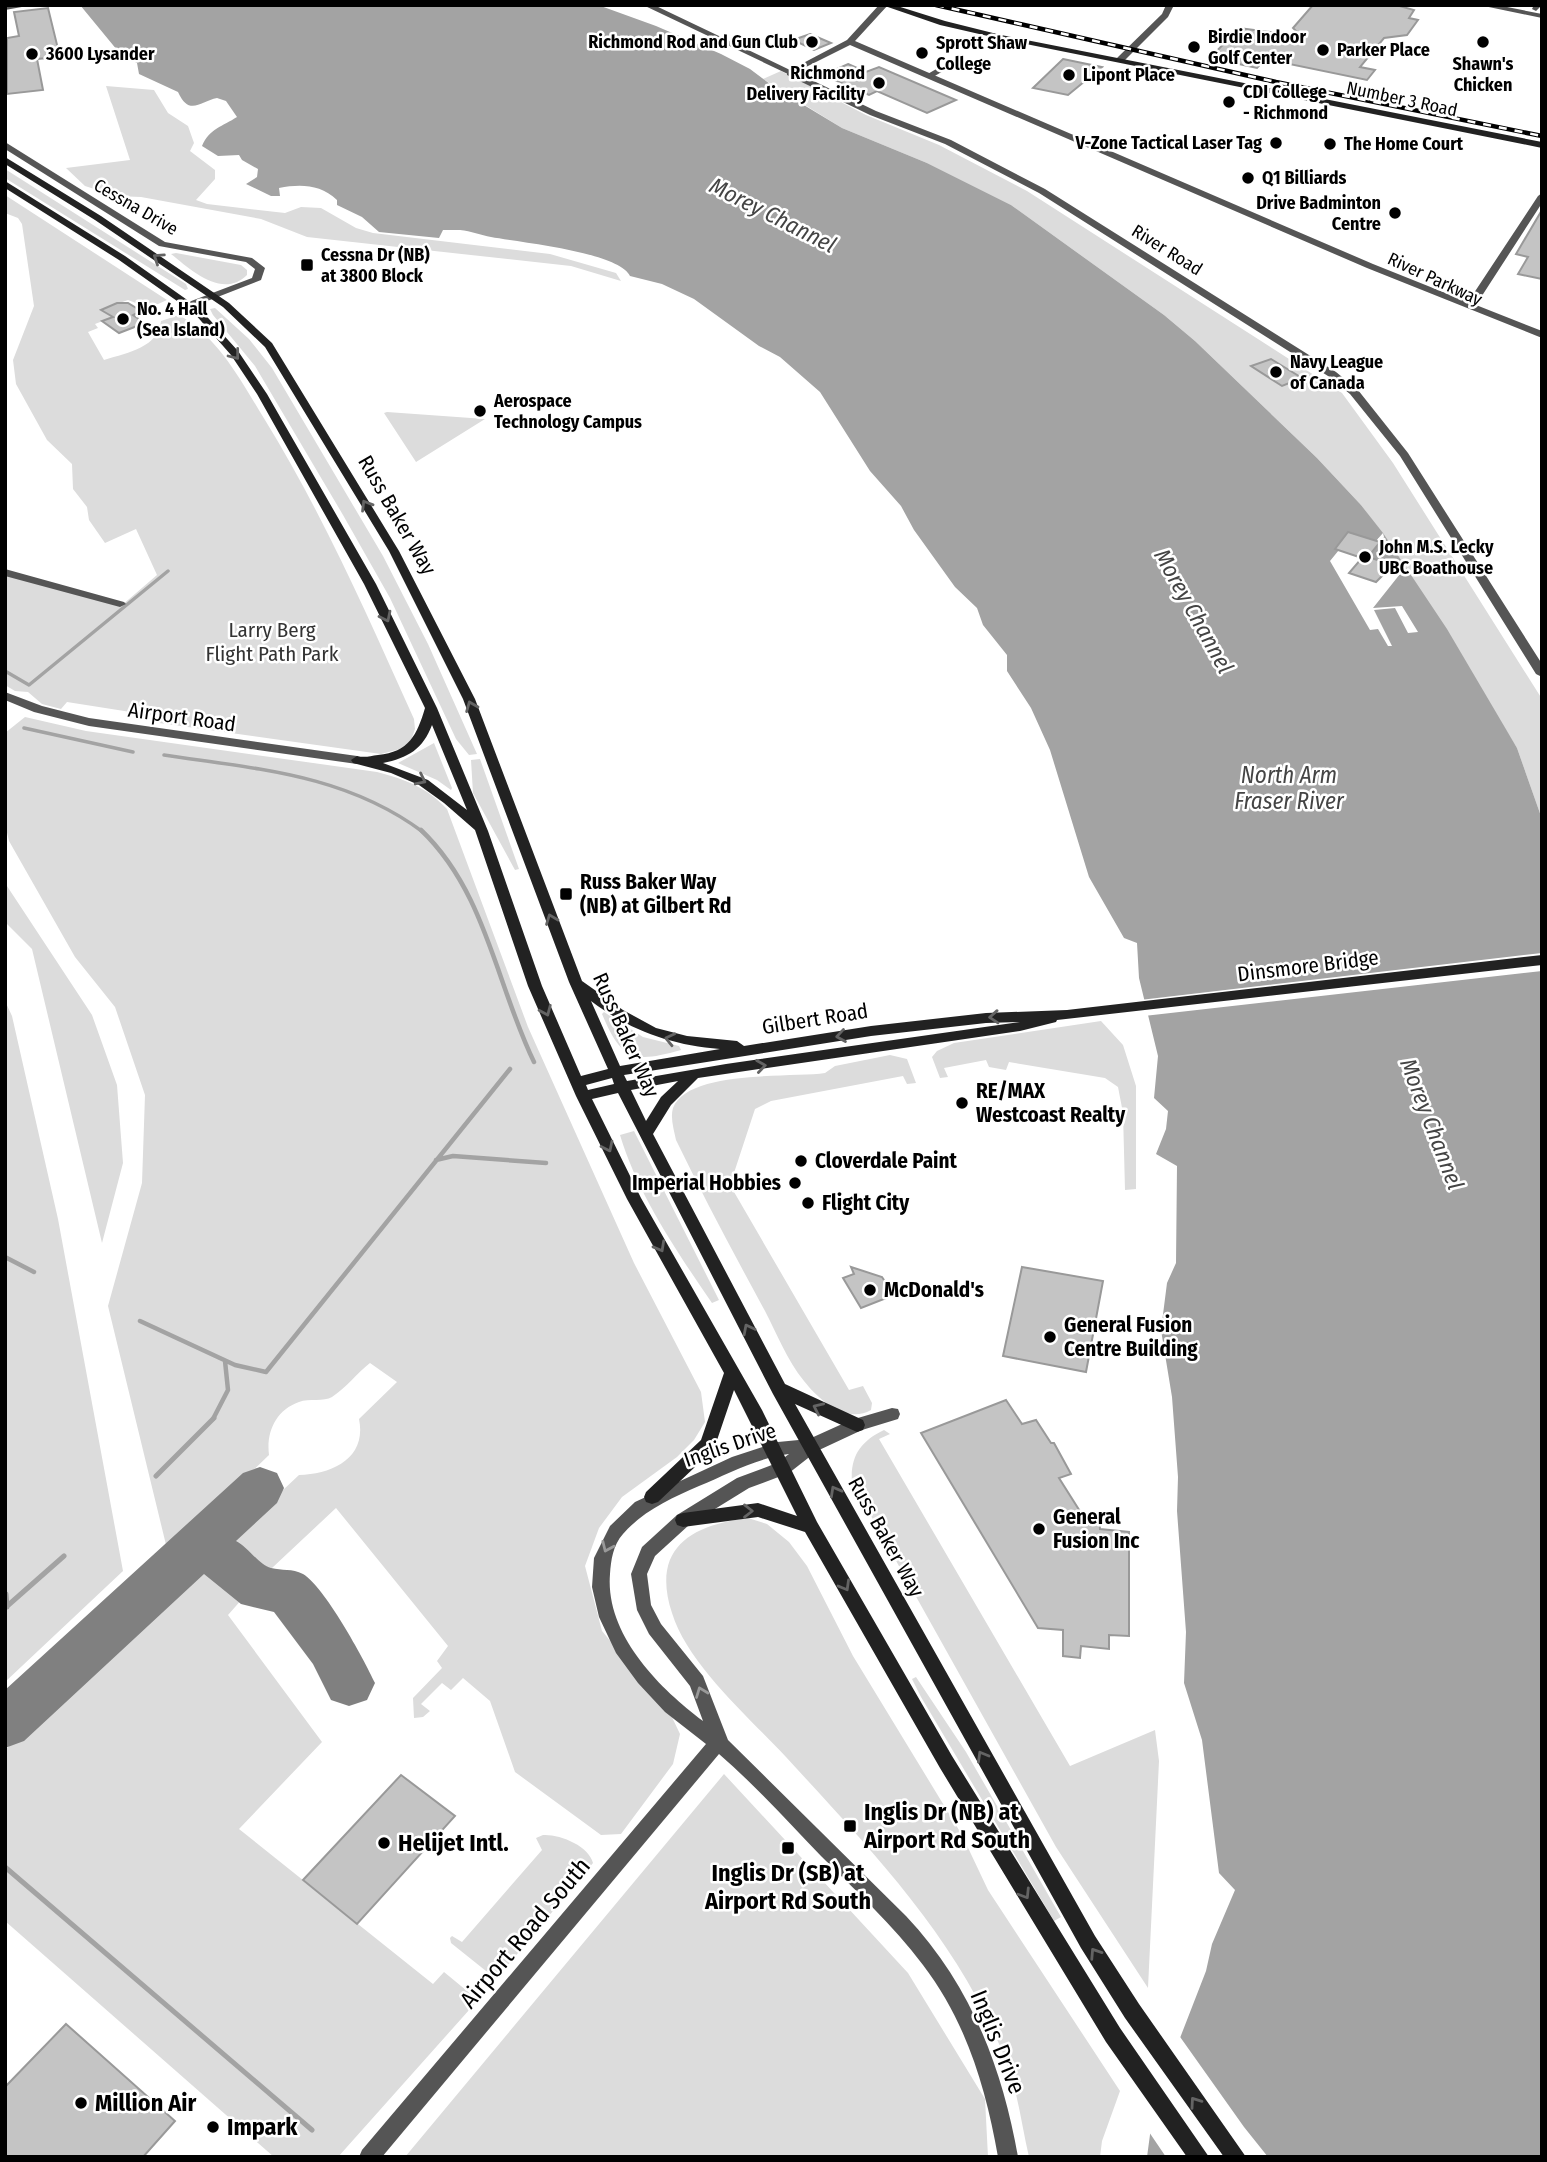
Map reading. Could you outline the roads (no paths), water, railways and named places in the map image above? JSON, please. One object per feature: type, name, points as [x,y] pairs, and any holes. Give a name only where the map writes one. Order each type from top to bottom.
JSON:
[{"type":"main road","name":"Number 3 Road","points":[[885,5],[926,18],[1542,138]]},
{"type":"main road","name":"Number 3 Road","points":[[905,5],[1123,57],[1542,145]]},
{"type":"main road","name":"Russ Baker Way","points":[[5,162],[215,296],[269,345],[398,559],[469,698],[576,982],[619,1079],[779,1390],[1047,1872],[1132,2011],[1236,2157]]},
{"type":"main road","points":[[5,184],[122,258],[189,305],[235,353],[262,394],[370,584],[431,708],[482,831],[535,986],[634,1199],[774,1450],[811,1527],[1018,1884],[1113,2035],[1199,2157]]},
{"type":"main road","points":[[357,760],[396,757],[412,750],[420,742],[431,708]]},
{"type":"main road","points":[[357,760],[425,781],[438,789],[482,831]]},
{"type":"main road","name":"Dinsmore Bridge","points":[[1079,1014],[1542,960]]},
{"type":"main road","points":[[576,982],[627,1022],[648,1033],[691,1042],[762,1049]]},
{"type":"main road","name":"Gilbert Road","points":[[581,1089],[762,1049],[871,1031],[986,1018],[1079,1014]]},
{"type":"main road","name":"Gilbert Road","points":[[619,1079],[693,1076],[1030,1026],[1062,1016]]},
{"type":"main road","points":[[647,1131],[666,1101],[693,1076]]},
{"type":"main road","points":[[652,1497],[708,1444],[732,1376]]},
{"type":"main road","points":[[779,1390],[857,1425]]},
{"type":"main road","points":[[683,1520],[741,1510],[758,1510],[811,1527]]},
{"type":"street","points":[[5,8],[29,5]]},
{"type":"street","name":"River Road","points":[[647,5],[873,113],[948,142],[1042,191],[1332,374],[1354,392],[1404,455],[1542,674]]},
{"type":"street","points":[[790,73],[850,42],[885,5]]},
{"type":"street","points":[[1123,57],[1165,15],[1171,5]]},
{"type":"street","points":[[1483,5],[1539,10]]},
{"type":"street","points":[[850,42],[1370,266]]},
{"type":"street","points":[[930,75],[941,70]]},
{"type":"street","name":"Cessna Drive","points":[[5,145],[162,244],[249,260],[260,268],[256,279],[247,285],[189,305]]},
{"type":"street","points":[[1542,185],[1541,196],[1471,305],[1476,312],[1542,342]]},
{"type":"street","name":"River Parkway","points":[[1370,266],[1542,335]]},
{"type":"street","name":"River Parkway","points":[[1370,266],[1387,277],[1542,342]]},
{"type":"street","points":[[5,572],[120,604]]},
{"type":"street","name":"Airport Road","points":[[5,696],[38,709],[89,722],[357,760]]},
{"type":"street","points":[[811,1446],[857,1425],[892,1414]]},
{"type":"street","name":"Inglis Drive","points":[[811,1446],[774,1450],[652,1497],[623,1522],[604,1550],[598,1576],[603,1605],[632,1660],[671,1706],[719,1741],[842,1863],[932,1961],[969,2023],[993,2087],[1008,2157]]},
{"type":"street","name":"Inglis Drive","points":[[719,1741],[697,1682],[655,1629],[638,1587],[639,1574],[648,1552],[683,1520],[743,1483],[783,1468],[811,1446]]},
{"type":"street","name":"Airport Road South","points":[[369,2157],[719,1741]]},
{"type":"water","name":"North Arm Fraser River","points":[[80,5],[598,5],[656,26],[750,69],[774,87],[842,128],[927,163],[1011,205],[1164,315],[1195,341],[1317,458],[1383,533],[1447,629],[1517,748],[1542,819],[1542,2157],[1147,2157],[1154,2105],[1206,1971],[1212,1944],[1235,1890],[1219,1873],[1202,1740],[1184,1683],[1186,1632],[1177,1511],[1178,1477],[1172,1397],[1161,1330],[1167,1283],[1176,1263],[1177,1166],[1156,1154],[1166,1129],[1168,1111],[1154,1098],[1158,1056],[1139,978],[1137,943],[1124,938],[1089,877],[1050,750],[1031,708],[1007,671],[1007,655],[983,625],[977,608],[955,587],[914,530],[901,506],[870,471],[820,392],[780,357],[759,346],[694,299],[662,284],[630,276],[607,260],[566,249],[460,230],[443,230],[439,238],[379,232],[362,217],[337,205],[337,200],[317,188],[279,188],[280,196],[271,196],[246,184],[257,177],[258,169],[242,160],[239,155],[218,156],[202,146],[212,132],[237,117],[226,101],[217,98],[191,106],[182,100],[178,92],[139,74],[137,63],[122,56]]},
{"type":"waterway","points":[[5,671],[29,685],[168,571]]},
{"type":"waterway","points":[[24,728],[133,752]]},
{"type":"waterway","points":[[164,755],[266,770],[331,786],[363,797],[422,832]]},
{"type":"waterway","points":[[422,832],[461,881],[488,940],[534,1062]]},
{"type":"waterway","points":[[437,1160],[510,1069]]},
{"type":"waterway","points":[[437,1160],[453,1156],[546,1163]]},
{"type":"waterway","points":[[140,1321],[235,1365],[266,1372],[437,1160]]},
{"type":"waterway","points":[[5,1257],[34,1272]]},
{"type":"waterway","points":[[213,1419],[228,1390],[225,1361]]},
{"type":"waterway","points":[[156,1476],[213,1419]]},
{"type":"waterway","points":[[7,1606],[64,1556]]},
{"type":"waterway","points":[[6,1594],[7,1606]]},
{"type":"waterway","points":[[5,1867],[312,2130]]},
{"type":"railway","points":[[936,5],[1276,82],[1542,136]]},
{"type":"place","name":"Richmond Rod and Gun Club","points":[[812,42]]},
{"type":"place","name":"Shawn's Chicken","points":[[1483,42]]},
{"type":"place","name":"Birdie Indoor Golf Center","points":[[1194,47]]},
{"type":"place","name":"Parker Place","points":[[1323,50]]},
{"type":"place","name":"Sprott Shaw College","points":[[922,53]]},
{"type":"place","name":"3600 Lysander","points":[[32,54]]},
{"type":"place","name":"Lipont Place","points":[[1069,75]]},
{"type":"place","name":"Richmond Delivery Facility","points":[[879,83]]},
{"type":"place","name":"CDI College - Richmond","points":[[1229,102]]},
{"type":"place","name":"V-Zone Tactical Laser Tag","points":[[1276,143]]},
{"type":"place","name":"The Home Court","points":[[1330,144]]},
{"type":"place","name":"Q1 Billiards","points":[[1248,178]]},
{"type":"place","name":"Drive Badminton Centre","points":[[1395,213]]},
{"type":"place","name":"Cessna Dr (NB) at 3800 Block","points":[[307,265]]},
{"type":"place","name":"No. 4 Hall (Sea Island)","points":[[123,319]]},
{"type":"place","name":"Navy League of Canada","points":[[1276,372]]},
{"type":"place","name":"Aerospace Technology Campus","points":[[480,411]]},
{"type":"place","name":"John M.S. Lecky UBC Boathouse","points":[[1365,557]]},
{"type":"place","name":"Russ Baker Way (NB) at Gilbert Rd","points":[[566,894]]},
{"type":"place","name":"RE/MAX Westcoast Realty","points":[[962,1103]]},
{"type":"place","name":"Cloverdale Paint","points":[[801,1161]]},
{"type":"place","name":"Imperial Hobbies","points":[[795,1183]]},
{"type":"place","name":"Flight City","points":[[808,1203]]},
{"type":"place","name":"McDonald's","points":[[870,1290]]},
{"type":"place","name":"General Fusion Centre Building","points":[[1050,1337]]},
{"type":"place","name":"General Fusion Inc","points":[[1039,1529]]},
{"type":"place","name":"Inglis Dr (NB) at Airport Rd South","points":[[850,1826]]},
{"type":"place","name":"Helijet Intl.","points":[[384,1843]]},
{"type":"place","name":"Inglis Dr (SB) at Airport Rd South","points":[[788,1848]]},
{"type":"place","name":"Million Air","points":[[81,2103]]},
{"type":"place","name":"Impark","points":[[213,2127]]},
{"type":"water label","name":"Morey Channel","points":[[773,215]]},
{"type":"water label","name":"Morey Channel","points":[[1194,611]]},
{"type":"water label","name":"Morey Channel","points":[[1432,1124]]},
{"type":"park label","name":"Larry Berg Flight Path Park","points":[[272,642]]}]
